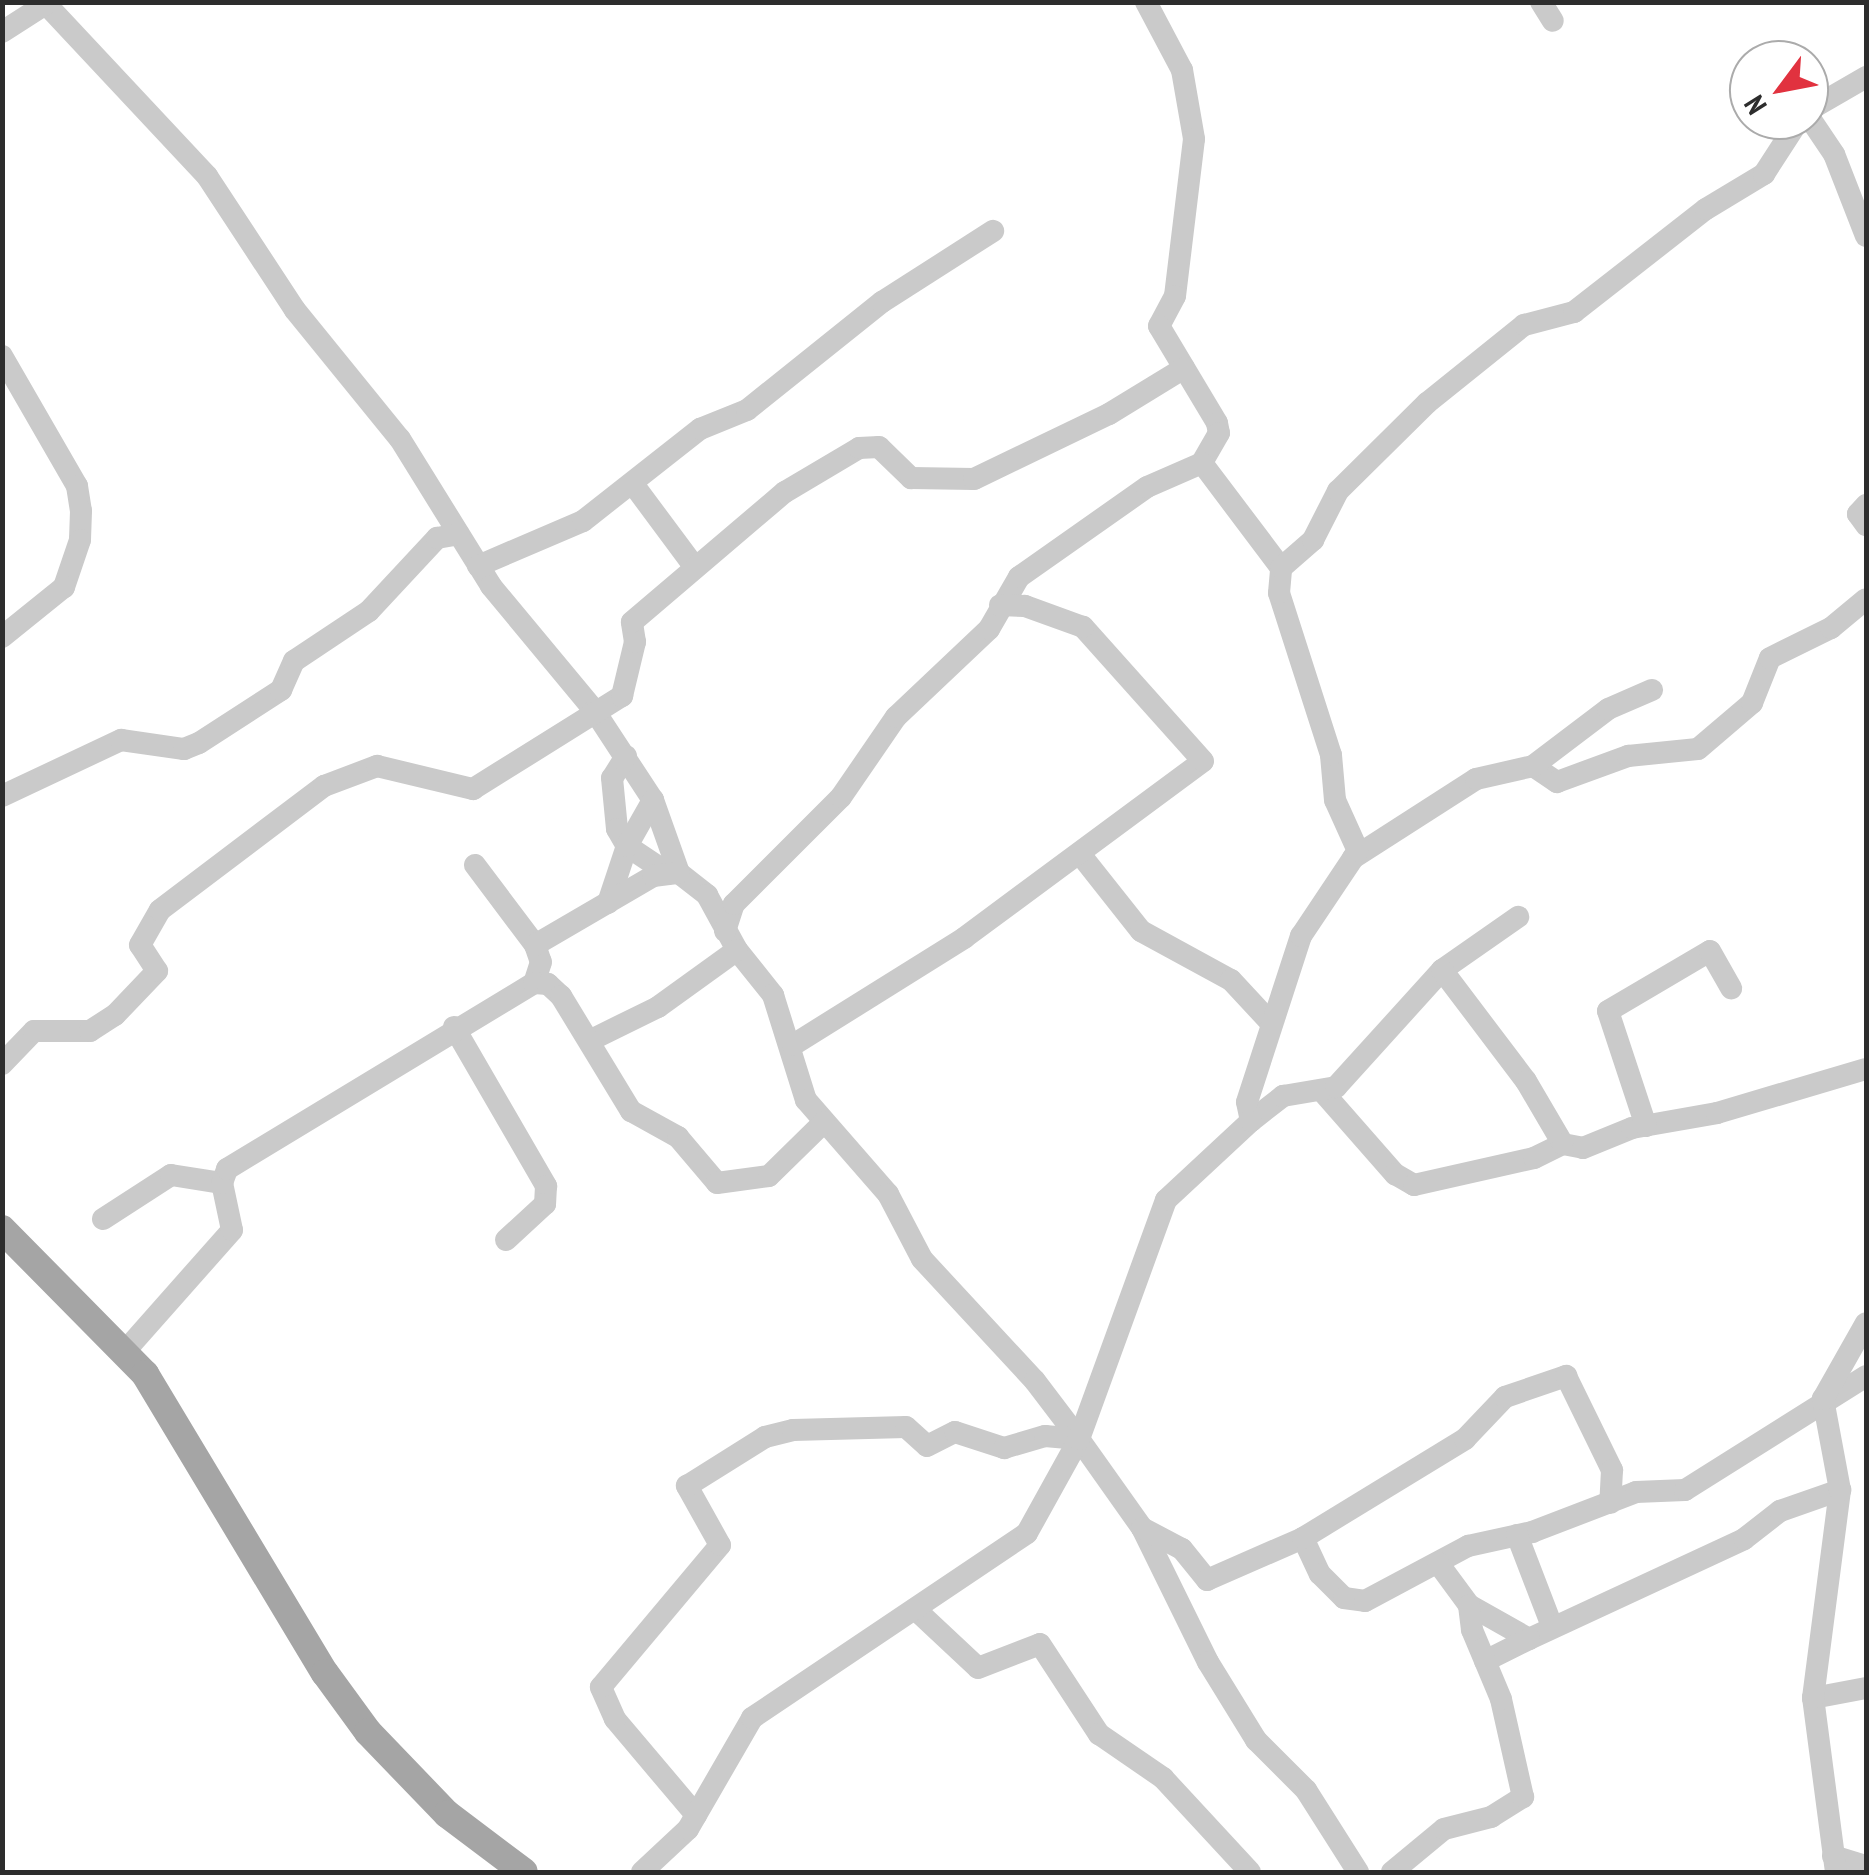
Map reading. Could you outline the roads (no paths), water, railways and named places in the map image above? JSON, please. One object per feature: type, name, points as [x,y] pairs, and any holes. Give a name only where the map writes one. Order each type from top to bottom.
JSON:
[{"type":"main road","points":[[2,1229],[126,1350],[183,1427],[325,1673],[368,1732],[437,1804],[524,1872]]},
{"type":"street","points":[[589,1041],[658,1007],[731,941],[734,904],[818,824],[878,738],[989,629],[1019,577],[1147,488],[1202,462],[1220,433],[1159,326],[1175,296],[1194,139],[1192,102],[1146,2]]},
{"type":"street","points":[[2,32],[47,3],[207,176],[295,310],[400,438],[444,506],[448,536],[478,566],[594,710],[626,756],[653,800],[674,874]]},
{"type":"street","points":[[1829,101],[1866,77]]},
{"type":"street","points":[[1281,568],[1313,540],[1338,491],[1427,402],[1524,325],[1574,312],[1706,209],[1764,174],[1787,140]]},
{"type":"street","points":[[1825,140],[1866,236]]},
{"type":"street","points":[[478,566],[567,529],[633,484],[700,428],[747,410],[882,302],[993,231]]},
{"type":"street","points":[[2,356],[77,486],[81,511],[80,540],[64,588],[2,636]]},
{"type":"street","points":[[2,1064],[34,1031],[90,1030],[115,1015],[158,971],[140,945],[160,910],[338,778],[377,766],[473,789],[622,696],[635,642],[632,622],[694,566],[747,530],[785,492],[859,448],[879,447],[911,478],[974,478],[1105,410],[1108,414],[1184,368]]},
{"type":"street","points":[[1202,462],[1281,568],[1279,593],[1331,755],[1335,800],[1358,852],[1300,936],[1248,1102],[1251,1121]]},
{"type":"street","points":[[633,484],[694,566]]},
{"type":"street","points":[[1866,505],[1858,514],[1866,525]]},
{"type":"street","points":[[2,796],[120,740],[184,749],[214,734],[280,690],[294,661],[369,610],[448,536]]},
{"type":"street","points":[[1533,766],[1557,782],[1628,756],[1698,749],[1752,702],[1770,658],[1830,628],[1866,599]]},
{"type":"street","points":[[792,1045],[964,938],[1203,761],[1084,627],[1025,606],[1000,605]]},
{"type":"street","points":[[1353,858],[1476,779],[1533,766],[1608,709],[1652,690]]},
{"type":"street","points":[[626,756],[612,778],[611,803],[627,846],[707,895],[734,904]]},
{"type":"street","points":[[608,903],[627,846],[653,800]]},
{"type":"street","points":[[1080,854],[1141,931],[1231,980],[1270,1022]]},
{"type":"street","points":[[475,864],[535,945],[541,962],[534,983]]},
{"type":"street","points":[[535,945],[652,876],[674,874]]},
{"type":"street","points":[[707,895],[731,941],[772,995],[792,1045],[806,1100],[888,1194],[922,1259],[1035,1381],[1079,1439],[1142,1528],[1184,1614],[1256,1740],[1306,1790],[1358,1872]]},
{"type":"street","points":[[642,1872],[696,1815],[752,1718],[1027,1533],[1079,1439],[1166,1200],[1283,1096],[1322,1091],[1360,1063],[1442,970],[1499,924],[1518,916]]},
{"type":"street","points":[[1646,1126],[1608,1010],[1710,951],[1731,988]]},
{"type":"street","points":[[1442,970],[1526,1081],[1563,1144]]},
{"type":"street","points":[[222,1183],[246,1153],[534,983],[548,984],[561,996],[632,1112],[678,1137],[717,1183],[769,1176],[824,1122]]},
{"type":"street","points":[[454,1027],[546,1186],[545,1204],[506,1240]]},
{"type":"street","points":[[1322,1091],[1395,1174],[1414,1185],[1502,1167],[1563,1144],[1583,1148],[1646,1126],[1866,1069]]},
{"type":"street","points":[[103,1219],[171,1175],[222,1183]]},
{"type":"street","points":[[126,1350],[232,1230],[222,1183]]},
{"type":"street","points":[[1852,1861],[1814,1698],[1840,1490],[1823,1399],[1866,1323]]},
{"type":"street","points":[[1184,1614],[1208,1580],[1303,1538],[1466,1439],[1505,1397],[1566,1376],[1612,1470],[1610,1502]]},
{"type":"street","points":[[1303,1538],[1320,1574],[1344,1598],[1365,1601],[1468,1546],[1516,1535],[1660,1487],[1684,1490],[1823,1399],[1866,1376]]},
{"type":"street","points":[[696,1815],[615,1720],[602,1686],[720,1545],[687,1486],[765,1437],[793,1430],[906,1428],[926,1446],[955,1432],[1004,1448],[1045,1436],[1079,1439]]},
{"type":"street","points":[[1485,1660],[1744,1539],[1780,1511],[1840,1490]]},
{"type":"street","points":[[1142,1528],[1182,1549],[1208,1580]]},
{"type":"street","points":[[1516,1535],[1552,1626]]},
{"type":"street","points":[[1392,1872],[1444,1829],[1491,1817],[1522,1797],[1469,1605],[1438,1563]]},
{"type":"street","points":[[1469,1605],[1529,1639]]},
{"type":"street","points":[[915,1609],[978,1668],[1040,1644],[1100,1734],[1162,1778],[1250,1872]]},
{"type":"street","points":[[1814,1698],[1866,1688]]}]
